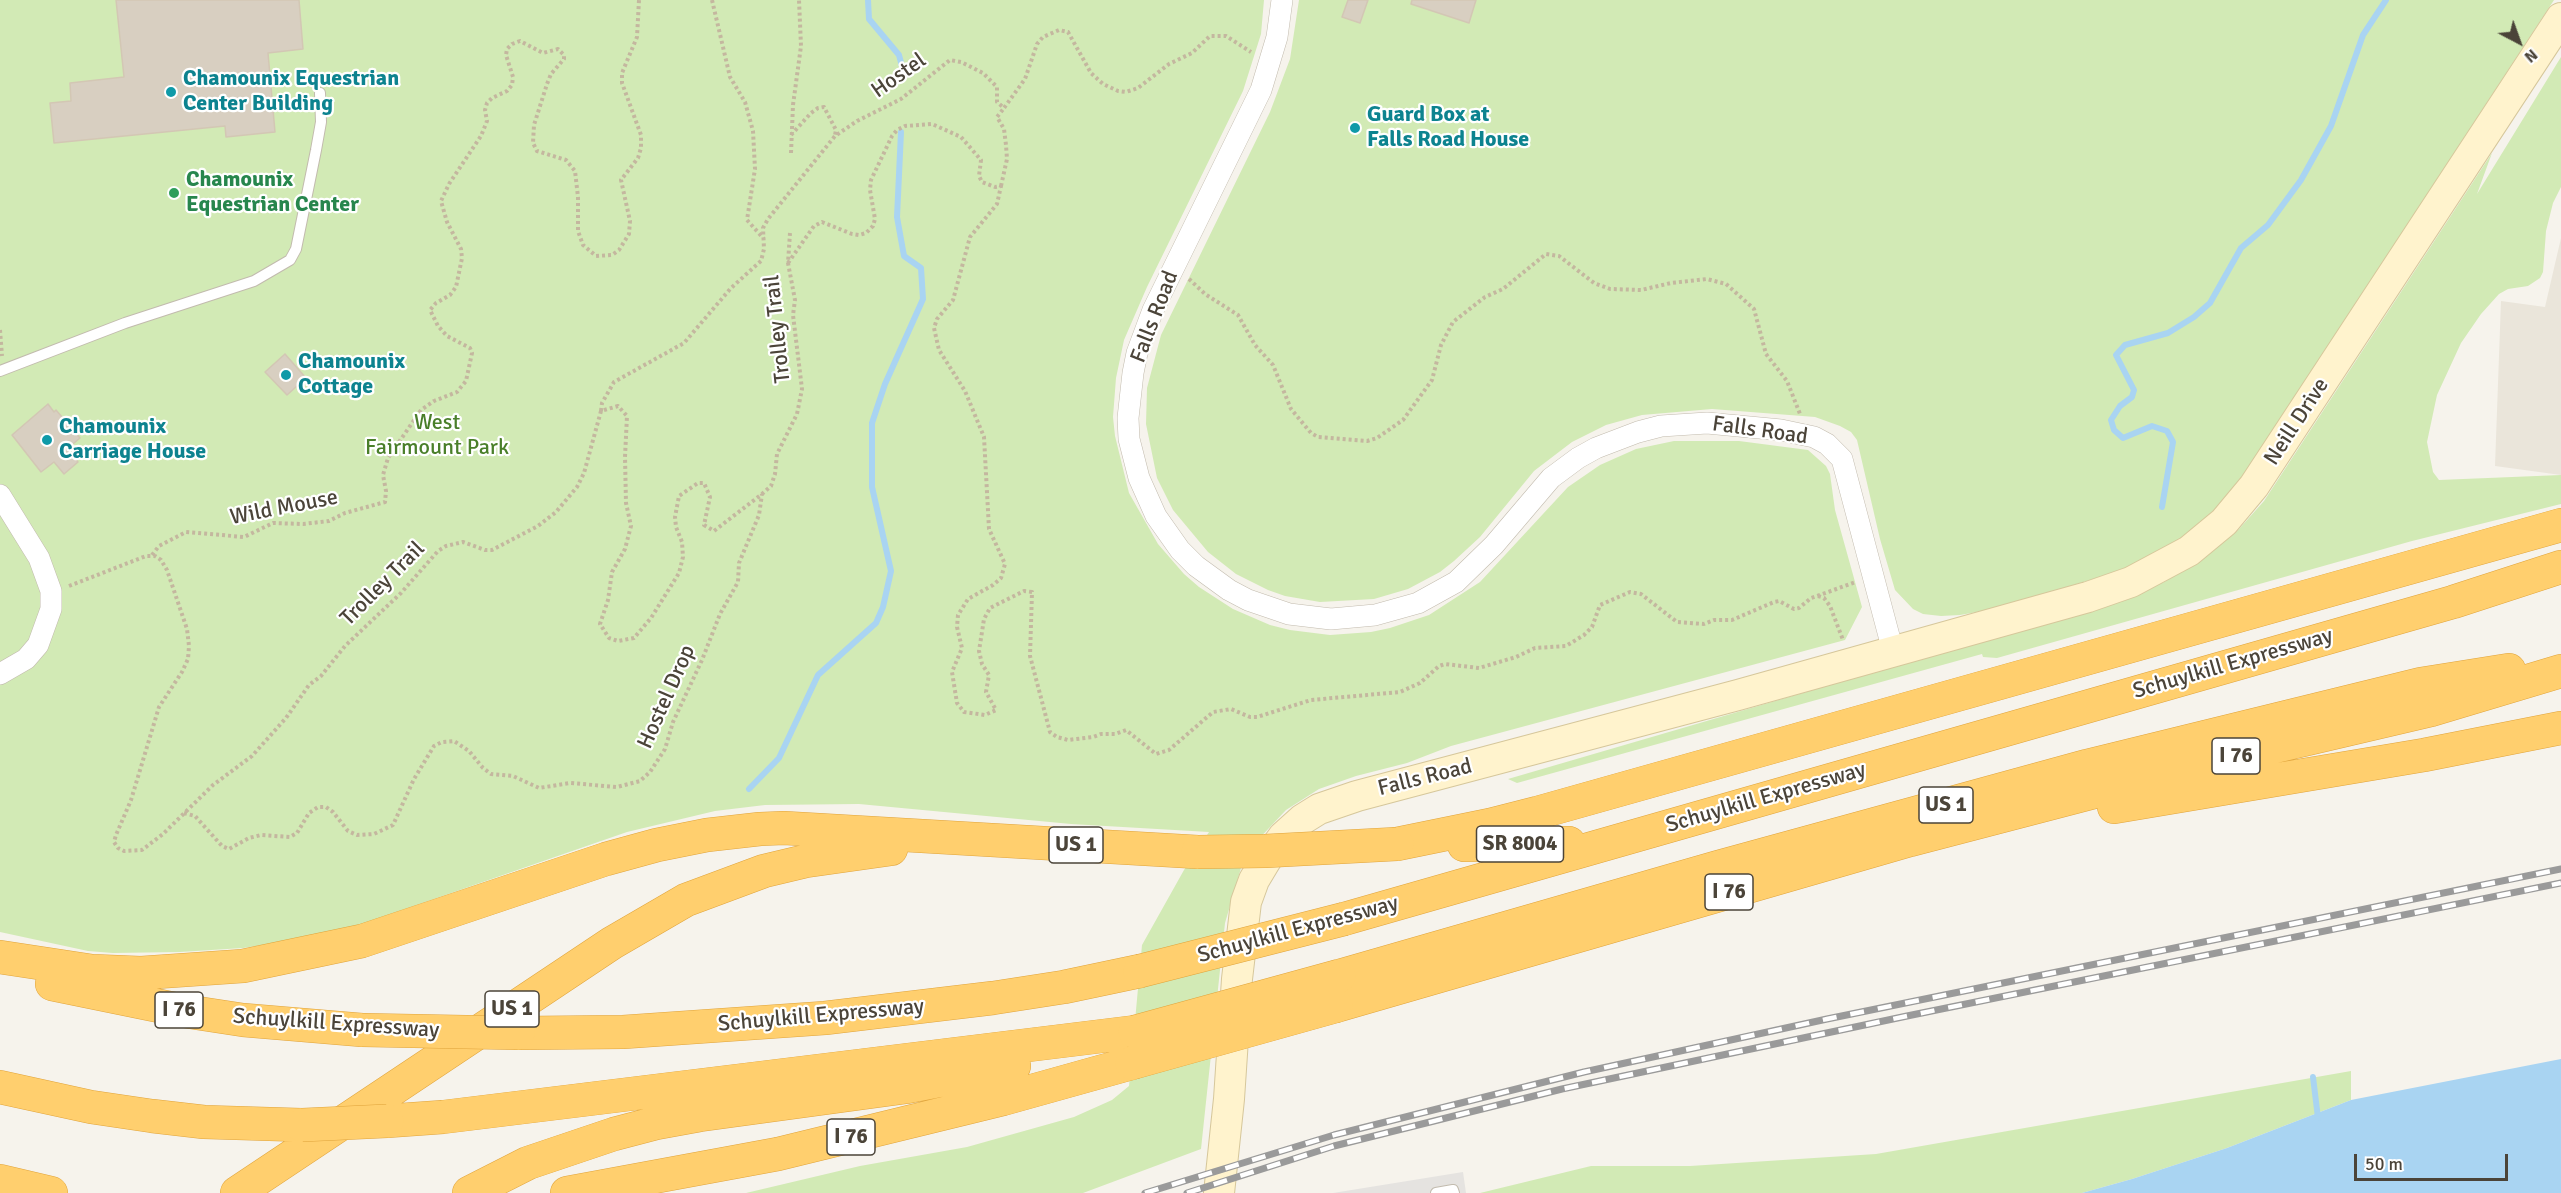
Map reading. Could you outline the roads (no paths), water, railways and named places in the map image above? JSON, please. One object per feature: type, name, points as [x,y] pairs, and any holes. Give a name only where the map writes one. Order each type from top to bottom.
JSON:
[{"type":"highway","name":"US 1","points":[[237,1193],[612,943],[686,900],[764,871],[806,861],[955,839],[1198,852],[1397,844],[1537,813],[2561,525]]},
{"type":"highway","name":"Schuylkill Expressway","points":[[0,970],[72,990],[184,1011],[243,1020],[362,1030],[518,1033],[623,1032],[825,1018],[993,999],[1140,971],[1344,919],[2523,581],[2561,567]]},
{"type":"highway","points":[[2523,581],[2561,574]]},
{"type":"highway","name":"US 1","points":[[480,1187],[568,1148],[656,1123],[959,1078],[1046,1058],[1133,1048],[1337,991],[1718,867],[2198,738],[2421,684],[2461,676],[2561,663]]},
{"type":"highway","name":"I 76","points":[[1337,991],[2205,763],[2431,710],[2561,671]]},
{"type":"highway","points":[[1910,840],[2424,755],[2561,728]]},
{"type":"highway","points":[[0,957],[92,971],[141,974],[243,966],[362,940],[606,859],[657,845],[707,835],[784,828],[955,839]]},
{"type":"highway","name":"SR 8004","points":[[1397,844],[1612,843]]},
{"type":"highway","points":[[0,1087],[92,1107],[152,1116],[204,1122],[302,1125],[387,1122],[454,1116],[1133,1048]]},
{"type":"highway","name":"I 76","points":[[567,1193],[664,1177],[789,1151],[1003,1099],[1133,1048]]},
{"type":"highway","points":[[0,1181],[51,1193]]},
{"type":"main road","name":"Neill Drive","points":[[1893,651],[2088,597],[2131,582],[2189,551],[2224,522],[2240,506],[2270,464],[2561,18]]},
{"type":"main road","name":"Falls Road","points":[[1219,1193],[1229,1100],[1237,979],[1246,902],[1254,880],[1266,860],[1283,837],[1304,819],[1319,809],[1357,796],[1727,699],[1893,651]]},
{"type":"street","name":"Falls Road","points":[[1282,0],[1277,37],[1270,63],[1252,111],[1143,334],[1133,373],[1128,418],[1129,439],[1139,478],[1156,516],[1180,550],[1196,566],[1228,590],[1258,604],[1310,618],[1354,619],[1396,610],[1440,592],[1473,567],[1551,478],[1578,458],[1617,439],[1661,426],[1697,423],[1802,433],[1827,444],[1842,459],[1893,651]]},
{"type":"street","points":[[0,495],[39,558],[51,591],[51,609],[38,645],[26,660],[0,674]]},
{"type":"lane","points":[[1,371],[125,323],[254,281],[290,260],[296,249],[316,150],[321,122],[320,93]]},
{"type":"lane","points":[[1436,1193],[1454,1190],[1454,1193]]},
{"type":"water","points":[[2561,1059],[2561,1193],[2082,1193],[2227,1148],[2351,1100]]},
{"type":"waterway","points":[[868,0],[869,19],[899,55],[904,74]]},
{"type":"waterway","points":[[2162,507],[2173,442],[2167,431],[2152,426],[2123,438],[2114,430],[2111,420],[2120,406],[2132,397],[2134,390],[2116,355],[2125,345],[2168,333],[2194,317],[2210,303],[2241,248],[2268,225],[2301,180],[2331,126],[2363,35],[2386,0]]},
{"type":"waterway","points":[[749,789],[779,758],[818,675],[876,623],[883,607],[891,571],[872,487],[872,423],[885,384],[923,299],[921,268],[904,256],[897,217],[901,132]]},
{"type":"waterway","points":[[2313,1077],[2318,1118]]},
{"type":"railway","points":[[1145,1193],[1334,1135],[1584,1072],[1827,1019],[2561,869]]},
{"type":"railway","points":[[1187,1193],[1334,1146],[1562,1089],[1907,1016],[2561,883]]},
{"type":"place","name":"Chamounix Equestrian Center Building","points":[[171,92]]},
{"type":"place","name":"Guard Box at Falls Road House","points":[[1355,128]]},
{"type":"place","name":"Chamounix Equestrian Center","points":[[174,193]]},
{"type":"place","name":"Chamounix Cottage","points":[[286,375]]},
{"type":"place","name":"Chamounix Carriage House","points":[[47,440]]},
{"type":"park label","name":"West Fairmount Park","points":[[437,436]]}]
